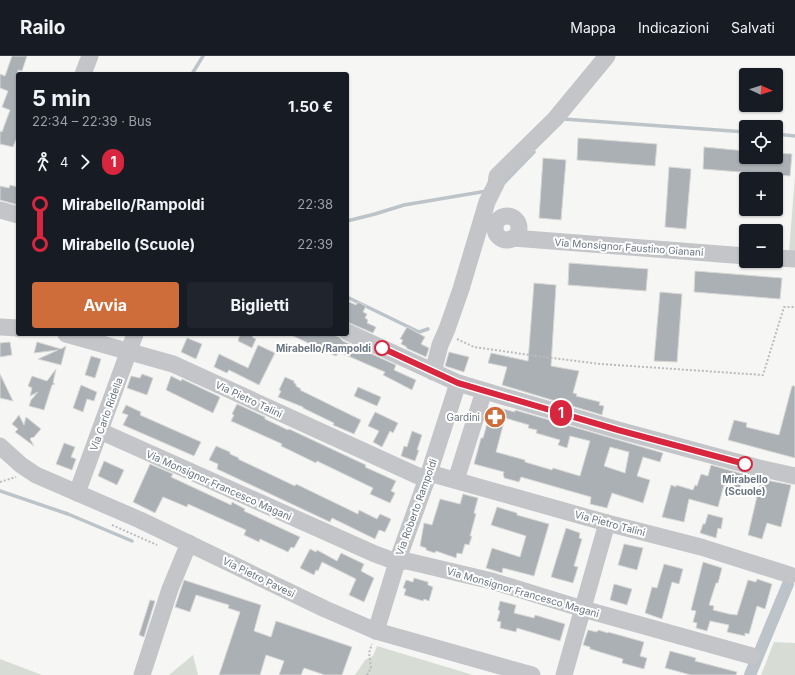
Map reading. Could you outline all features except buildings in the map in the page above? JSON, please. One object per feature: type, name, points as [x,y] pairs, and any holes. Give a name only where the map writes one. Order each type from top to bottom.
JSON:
[{"type":"street","points":[[84,72],[90,56]]},
{"type":"street","points":[[433,372],[440,345],[461,289],[487,202],[496,184],[497,176],[555,119],[607,56]]},
{"type":"street","points":[[0,210],[16,214]]},
{"type":"street","name":"Via Monsignor Faustino Gianani","points":[[513,238],[739,255]]},
{"type":"street","points":[[783,258],[795,259]]},
{"type":"street","points":[[0,327],[16,328]]},
{"type":"street","points":[[349,333],[458,383],[618,430],[759,468],[795,476]]},
{"type":"street","name":"Via Pietro Talini","points":[[73,336],[173,364],[428,476],[456,480],[607,523],[700,547],[790,575]]},
{"type":"street","name":"Via Carlo Ridella","points":[[77,493],[134,336]]},
{"type":"street","name":"Via Roberto Rampoldi","points":[[376,631],[397,562],[428,476],[458,383]]},
{"type":"street","points":[[456,480],[484,391]]},
{"type":"street","name":"Via Monsignor Francesco Magani","points":[[100,431],[368,551],[397,562],[407,561],[492,581],[583,609],[752,656]]},
{"type":"street","name":"Via Pietro Pavesi","points":[[0,446],[21,465],[36,475],[140,520],[376,631],[532,675]]},
{"type":"street","points":[[564,675],[607,523]]},
{"type":"street","points":[[142,675],[170,589],[189,544]]},
{"type":"path","points":[[445,333],[474,347],[537,356],[601,364],[763,375],[784,307],[795,307]]},
{"type":"path","points":[[367,675],[371,668],[369,653],[376,631]]},
{"type":"shaded area","points":[[795,176],[795,252],[789,252]]},
{"type":"shaded area","points":[[774,642],[795,643],[795,675],[761,675]]},
{"type":"shaded area","points":[[377,646],[473,675],[355,675],[365,660],[373,656]]},
{"type":"shaded area","points":[[193,655],[198,675],[169,675]]},
{"type":"shaded area","points":[[0,659],[42,675],[0,675]]},
{"type":"waterway","points":[[193,72],[203,56]]},
{"type":"waterway","points":[[563,119],[739,132]]},
{"type":"waterway","points":[[783,135],[795,136]]},
{"type":"waterway","points":[[501,186],[534,152]]},
{"type":"waterway","points":[[349,220],[404,205],[487,191]]},
{"type":"waterway","points":[[349,298],[419,332],[428,329]]},
{"type":"waterway","points":[[0,491],[68,514],[132,541]]},
{"type":"waterway","points":[[750,675],[788,584]]},
{"type":"bus line","name":"1","points":[[382,348],[458,383],[618,430],[745,464]]},
{"type":"place","name":"Mirabello/Rampoldi","points":[[382,348]]},
{"type":"place","name":"Gardini","points":[[495,417]]},
{"type":"place","name":"Mirabello (Scuole)","points":[[745,464]]}]
